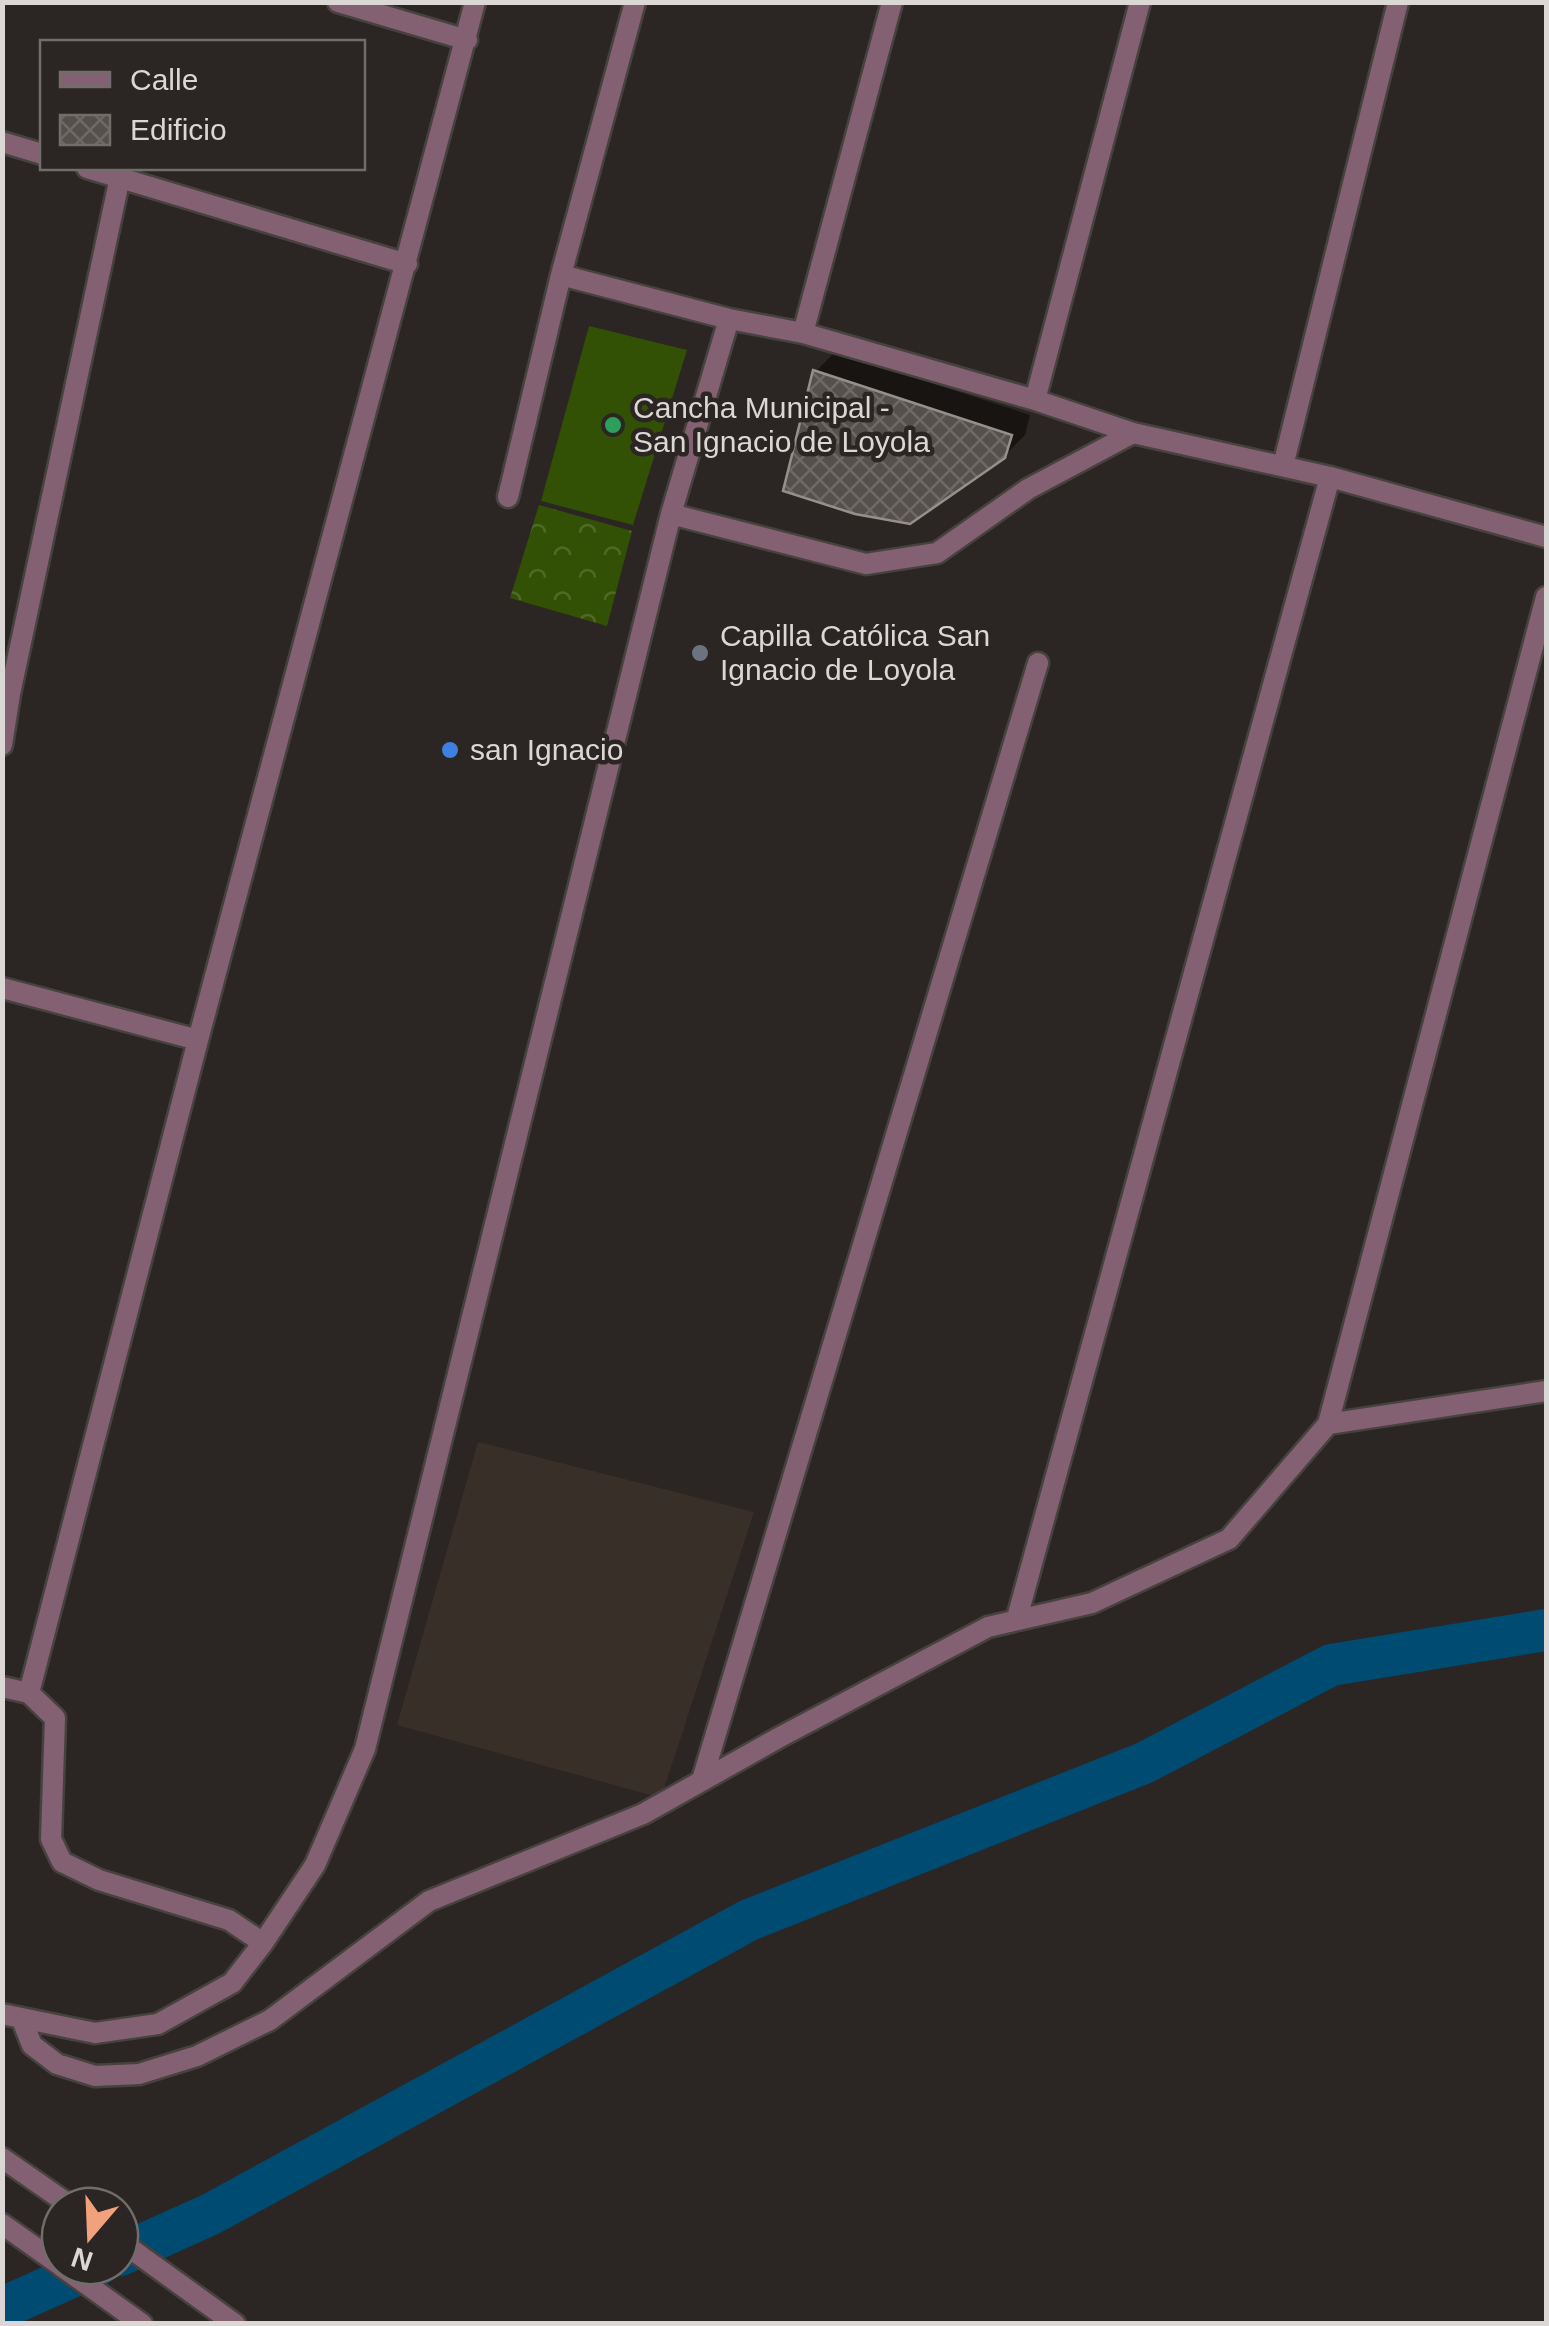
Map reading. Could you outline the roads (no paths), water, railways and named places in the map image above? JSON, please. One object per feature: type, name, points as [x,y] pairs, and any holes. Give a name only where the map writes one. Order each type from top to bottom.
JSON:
[{"type":"street","points":[[338,2],[467,40]]},
{"type":"street","points":[[29,1694],[198,1040],[475,2]]},
{"type":"street","points":[[508,497],[561,275],[635,2]]},
{"type":"street","points":[[803,332],[892,2]]},
{"type":"street","points":[[1035,400],[1140,2]]},
{"type":"street","points":[[1282,466],[1398,2]]},
{"type":"street","points":[[2,142],[40,153]]},
{"type":"street","points":[[94,170],[407,264]]},
{"type":"street","points":[[2,745],[120,178]]},
{"type":"street","points":[[561,275],[729,319],[803,332],[1133,433],[1330,477],[1546,537]]},
{"type":"street","points":[[12,2016],[95,2032],[158,2024],[232,1982],[315,1865],[364,1749],[671,514],[729,319]]},
{"type":"street","points":[[671,514],[866,564],[937,553],[1028,488],[1133,433]]},
{"type":"street","points":[[1018,1618],[1330,477]]},
{"type":"street","points":[[12,2016],[32,2045],[57,2064],[95,2076],[138,2074],[197,2056],[270,2020],[429,1901],[643,1814],[988,1627],[1092,1603],[1229,1539],[1328,1424],[1546,598]]},
{"type":"street","points":[[702,1780],[1038,662]]},
{"type":"street","points":[[2,988],[198,1040]]},
{"type":"street","points":[[1328,1424],[1546,1391]]},
{"type":"street","points":[[2,1687],[29,1694],[55,1718],[51,1839],[62,1862],[99,1880],[229,1920],[263,1943]]},
{"type":"street","points":[[6,2160],[42,2186]]},
{"type":"street","points":[[2,2224],[40,2251]]},
{"type":"street","points":[[140,2255],[235,2324]]},
{"type":"street","points":[[89,2286],[142,2324]]},
{"type":"waterway","points":[[140,2246],[211,2214],[749,1920],[1144,1763],[1331,1665],[1546,1630]]},
{"type":"waterway","points":[[2,2308],[51,2286]]},
{"type":"place","name":"Cancha Municipal - San Ignacio de Loyola","points":[[613,425]]},
{"type":"place","name":"Capilla Católica San Ignacio de Loyola","points":[[700,653]]},
{"type":"place","name":"san Ignacio","points":[[450,750]]}]
